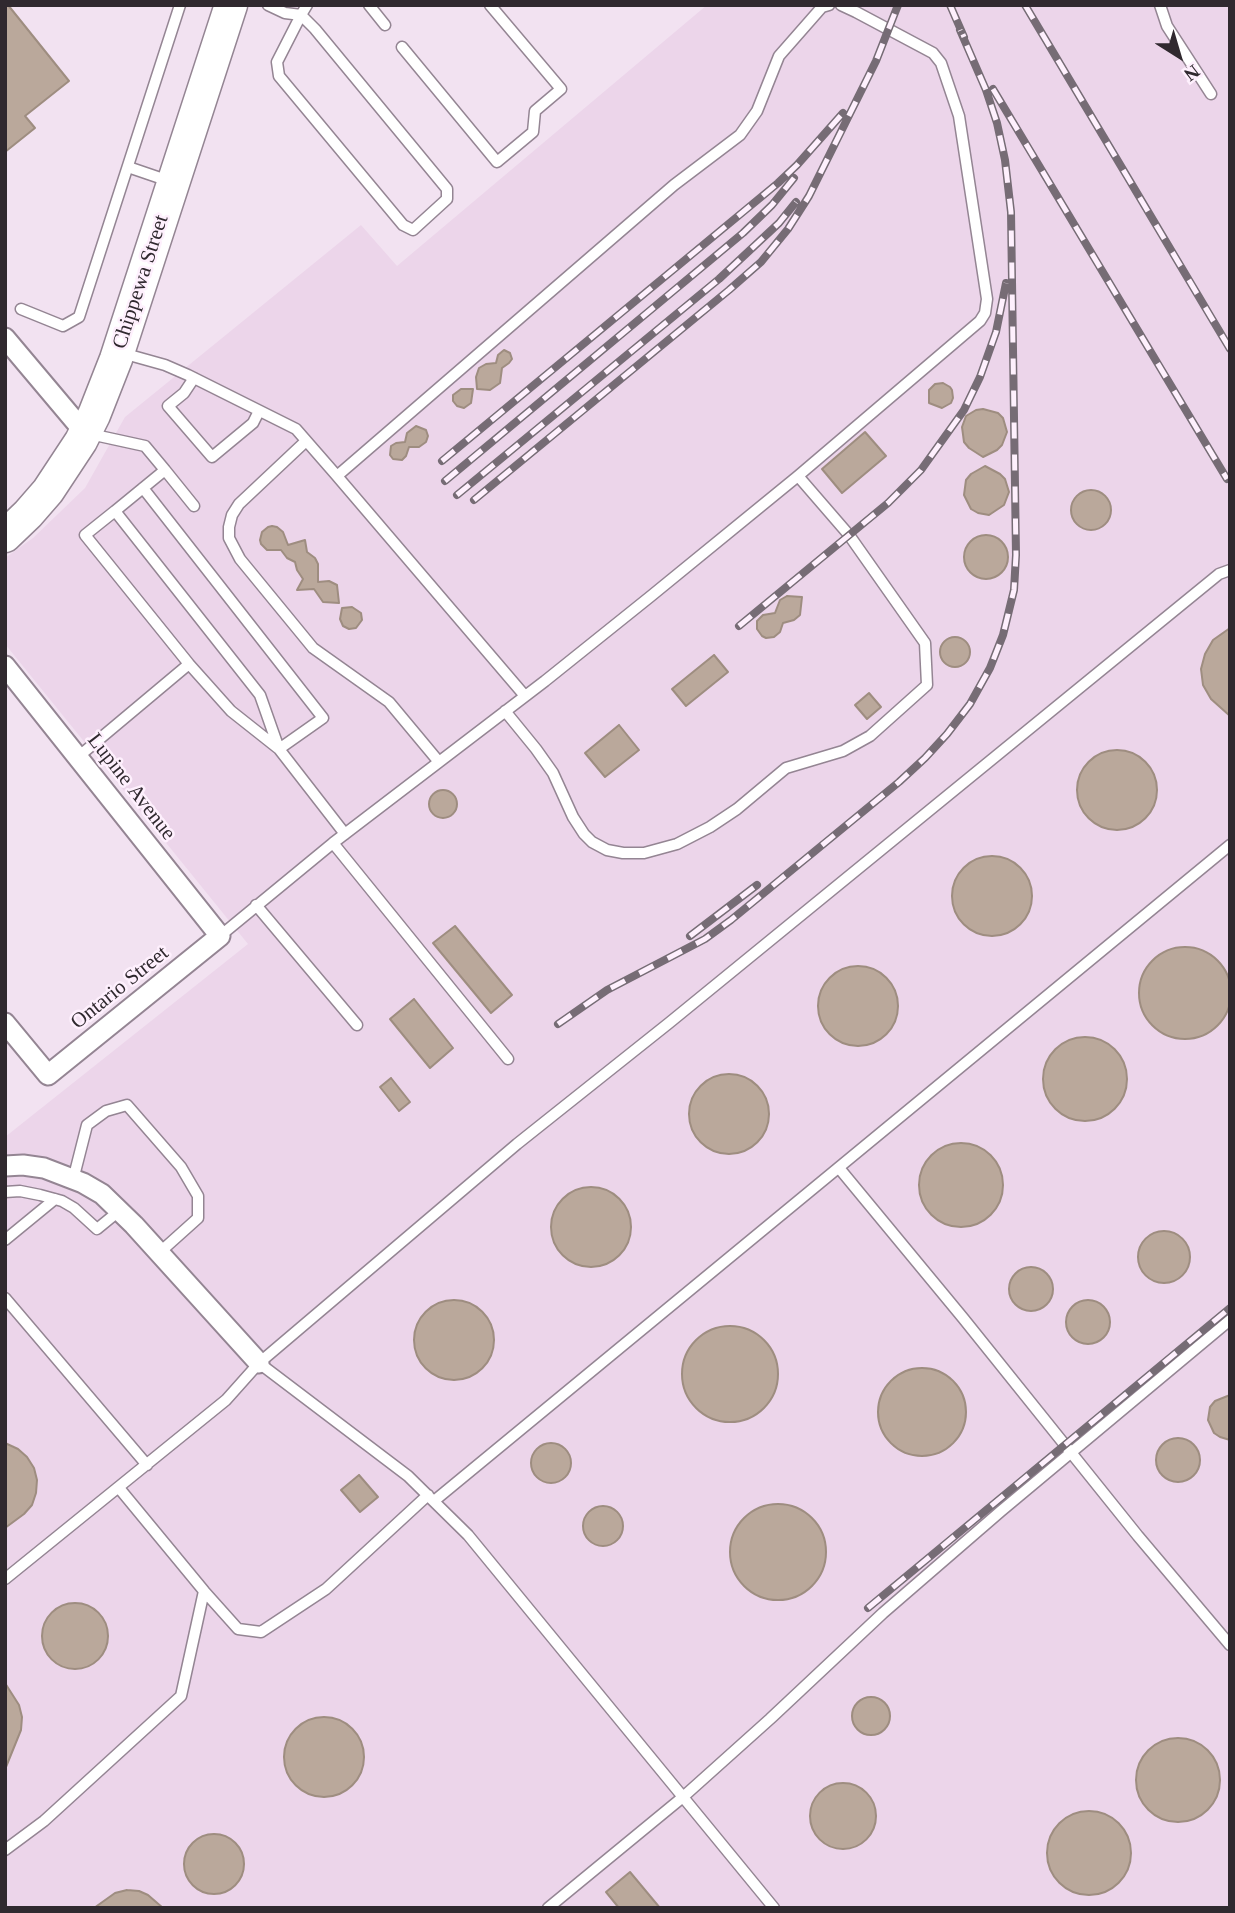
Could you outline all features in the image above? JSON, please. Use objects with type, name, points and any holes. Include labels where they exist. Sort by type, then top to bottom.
[{"type":"main road","name":"Chippewa Street","points":[[5,536],[48,491],[85,433],[98,405],[231,5]]},
{"type":"street","points":[[5,338],[85,433]]},
{"type":"street","name":"Lupine Avenue","points":[[5,666],[220,936]]},
{"type":"street","name":"Ontario Street","points":[[5,1023],[48,1075],[220,936]]},
{"type":"street","points":[[5,1166],[44,1168],[102,1194],[260,1363]]},
{"type":"lane","points":[[21,309],[63,326],[79,317],[180,5]]},
{"type":"lane","points":[[268,5],[285,13],[301,15],[315,29],[447,189],[447,199],[413,230],[403,225],[279,76],[277,62],[301,15],[307,5]]},
{"type":"lane","points":[[369,5],[385,25]]},
{"type":"lane","points":[[402,47],[497,162],[533,132],[535,111],[561,89],[490,5]]},
{"type":"lane","points":[[337,476],[674,185],[740,135],[757,111],[779,56],[822,7],[829,5]]},
{"type":"lane","points":[[220,936],[332,843],[525,696],[798,476],[981,321],[987,299],[960,116],[941,63],[933,53],[841,5]]},
{"type":"lane","points":[[1160,5],[1167,26],[1211,94]]},
{"type":"lane","points":[[128,167],[173,182]]},
{"type":"lane","points":[[118,351],[194,377],[296,429],[525,696]]},
{"type":"lane","points":[[194,377],[184,393],[168,406],[212,457],[253,423],[259,411]]},
{"type":"lane","points":[[85,433],[145,446],[194,506]]},
{"type":"lane","points":[[306,441],[239,504],[232,514],[229,538],[240,559],[313,648],[389,702],[439,762]]},
{"type":"lane","points":[[165,470],[85,535],[189,664],[231,711],[279,749],[345,834]]},
{"type":"lane","points":[[505,711],[537,750],[583,834],[607,850],[623,853],[644,853],[677,845],[737,809],[786,768],[843,751],[870,736],[927,685],[925,643],[849,536],[798,476]]},
{"type":"lane","points":[[143,488],[323,718],[279,749]]},
{"type":"lane","points":[[115,511],[260,695],[279,749]]},
{"type":"lane","points":[[5,1580],[226,1400],[260,1363],[517,1144],[1219,574],[1230,570]]},
{"type":"lane","points":[[78,757],[189,664]]},
{"type":"lane","points":[[332,843],[508,1059]]},
{"type":"lane","points":[[119,1488],[238,1629],[261,1632],[326,1589],[431,1498],[839,1168],[1230,845]]},
{"type":"lane","points":[[256,905],[357,1025]]},
{"type":"lane","points":[[73,1180],[87,1125],[106,1111],[127,1105],[181,1167],[198,1196],[198,1218],[159,1252]]},
{"type":"lane","points":[[839,1168],[1230,1645]]},
{"type":"lane","points":[[5,1192],[20,1191],[55,1199],[74,1208],[97,1229],[119,1211]]},
{"type":"lane","points":[[5,1240],[55,1199]]},
{"type":"lane","points":[[5,1298],[147,1465]]},
{"type":"lane","points":[[548,1908],[683,1797],[883,1612],[1230,1320]]},
{"type":"lane","points":[[260,1363],[408,1476],[468,1535],[774,1908]]},
{"type":"lane","points":[[5,1850],[44,1821],[181,1696],[204,1591]]},
{"type":"shaded area","points":[[707,5],[1230,5],[1230,1908],[5,1908],[5,1137],[248,944],[5,644],[5,558],[33,538],[85,488],[125,417],[361,225],[397,266]]},
{"type":"building","points":[[5,5],[8,5],[69,81],[25,116],[35,128],[5,152]]},
{"type":"building","points":[[504,350],[510,353],[512,359],[502,368],[500,383],[490,390],[477,389],[476,377],[479,368],[496,363],[498,355]]},
{"type":"building","points":[[943,383],[952,390],[953,398],[951,403],[942,408],[929,403],[929,390],[935,384]]},
{"type":"building","points":[[461,389],[473,389],[471,403],[464,408],[453,401],[453,395]]},
{"type":"building","points":[[983,409],[998,413],[1003,418],[1007,432],[1002,445],[983,457],[964,442],[962,427],[966,416]]},
{"type":"building","points":[[416,426],[426,430],[426,442],[419,447],[409,447],[402,460],[393,459],[390,455],[391,446],[405,442],[407,433]]},
{"type":"building","points":[[865,432],[886,456],[842,493],[822,469]]},
{"type":"building","points":[[985,466],[1005,479],[1009,492],[1004,505],[989,515],[971,509],[964,495],[966,480]]},
{"type":"building","points":[[1091,490],[1099,491],[1105,496],[1110,502],[1110,518],[1105,524],[1099,529],[1091,530],[1083,529],[1077,524],[1072,518],[1071,510],[1072,502],[1077,496],[1083,491]]},
{"type":"building","points":[[272,526],[283,532],[288,545],[305,540],[307,552],[318,564],[318,582],[329,581],[337,585],[339,603],[323,602],[314,589],[297,590],[303,579],[295,562],[287,558],[281,550],[267,550],[261,544],[262,532]]},
{"type":"building","points":[[986,535],[995,536],[1002,541],[1007,548],[1007,566],[1002,573],[995,578],[986,579],[977,578],[970,573],[965,566],[964,557],[965,548],[970,541],[977,536]]},
{"type":"building","points":[[787,596],[802,597],[800,615],[783,623],[780,632],[774,637],[762,636],[757,629],[757,621],[763,615],[775,613],[780,600]]},
{"type":"building","points":[[352,607],[361,613],[362,620],[356,628],[349,629],[343,626],[340,619],[342,608]]},
{"type":"building","points":[[1230,628],[1230,716],[1211,699],[1203,685],[1201,669],[1213,640]]},
{"type":"building","points":[[955,637],[966,641],[970,652],[966,663],[955,667],[944,663],[940,652],[944,641]]},
{"type":"building","points":[[714,655],[728,672],[686,706],[672,689]]},
{"type":"building","points":[[869,693],[881,707],[867,719],[855,705]]},
{"type":"building","points":[[619,725],[639,750],[605,777],[585,753]]},
{"type":"building","points":[[1117,750],[1132,753],[1145,762],[1154,775],[1157,790],[1154,805],[1145,818],[1132,827],[1117,830],[1102,827],[1089,818],[1080,805],[1077,790],[1080,775],[1089,762],[1102,753]]},
{"type":"building","points":[[443,790],[453,794],[457,804],[453,814],[443,818],[433,814],[429,804],[433,794]]},
{"type":"building","points":[[992,856],[1007,859],[1020,868],[1029,881],[1032,896],[1029,911],[1020,924],[1007,933],[992,936],[977,933],[964,924],[955,911],[952,896],[955,881],[964,868],[977,859]]},
{"type":"building","points":[[455,926],[512,995],[491,1013],[433,943]]},
{"type":"building","points":[[1185,947],[1203,950],[1218,960],[1228,975],[1231,993],[1228,1011],[1218,1026],[1203,1036],[1185,1039],[1167,1036],[1152,1026],[1142,1011],[1139,993],[1142,975],[1152,960],[1167,950]]},
{"type":"building","points":[[858,966],[873,969],[886,978],[895,991],[898,1006],[895,1021],[886,1034],[873,1043],[858,1046],[843,1043],[830,1034],[821,1021],[818,1006],[821,991],[830,978],[843,969]]},
{"type":"building","points":[[414,999],[453,1048],[430,1068],[390,1019]]},
{"type":"building","points":[[1085,1037],[1101,1040],[1115,1049],[1124,1063],[1127,1079],[1124,1095],[1115,1109],[1101,1118],[1085,1121],[1069,1118],[1055,1109],[1046,1095],[1043,1079],[1046,1063],[1055,1049],[1069,1040]]},
{"type":"building","points":[[729,1074],[744,1077],[757,1086],[766,1099],[769,1114],[766,1129],[757,1142],[744,1151],[729,1154],[714,1151],[701,1142],[692,1129],[689,1114],[692,1099],[701,1086],[714,1077]]},
{"type":"building","points":[[391,1078],[410,1102],[399,1111],[380,1087]]},
{"type":"building","points":[[961,1143],[977,1146],[991,1155],[1000,1169],[1003,1185],[1000,1201],[991,1215],[977,1224],[961,1227],[945,1224],[931,1215],[922,1201],[919,1185],[922,1169],[931,1155],[945,1146]]},
{"type":"building","points":[[591,1187],[606,1190],[619,1199],[628,1212],[631,1227],[628,1242],[619,1255],[606,1264],[591,1267],[576,1264],[563,1255],[554,1242],[551,1227],[554,1212],[563,1199],[576,1190]]},
{"type":"building","points":[[1164,1231],[1174,1233],[1182,1239],[1188,1247],[1188,1267],[1182,1275],[1174,1281],[1164,1283],[1154,1281],[1146,1275],[1140,1267],[1138,1257],[1140,1247],[1146,1239],[1154,1233]]},
{"type":"building","points":[[1031,1267],[1047,1273],[1053,1289],[1047,1305],[1031,1311],[1015,1305],[1009,1289],[1015,1273]]},
{"type":"building","points":[[454,1300],[469,1303],[482,1312],[491,1325],[494,1340],[491,1355],[482,1368],[469,1377],[454,1380],[439,1377],[426,1368],[417,1355],[414,1340],[417,1325],[426,1312],[439,1303]]},
{"type":"building","points":[[1088,1300],[1104,1306],[1110,1322],[1104,1338],[1088,1344],[1072,1338],[1066,1322],[1072,1306]]},
{"type":"building","points":[[730,1326],[748,1330],[764,1340],[774,1356],[778,1374],[774,1392],[764,1408],[748,1418],[730,1422],[712,1418],[696,1408],[686,1392],[682,1374],[686,1356],[696,1340],[712,1330]]},
{"type":"building","points":[[922,1368],[939,1372],[953,1381],[962,1395],[966,1412],[962,1429],[953,1443],[939,1452],[922,1456],[905,1452],[891,1443],[882,1429],[878,1412],[882,1395],[891,1381],[905,1372]]},
{"type":"building","points":[[1230,1395],[1230,1440],[1214,1433],[1208,1420],[1210,1407],[1215,1401]]},
{"type":"building","points":[[1178,1438],[1194,1444],[1200,1460],[1194,1476],[1178,1482],[1162,1476],[1156,1460],[1162,1444]]},
{"type":"building","points":[[5,1443],[27,1457],[37,1480],[32,1505],[5,1528]]},
{"type":"building","points":[[551,1443],[559,1444],[565,1449],[570,1455],[570,1471],[565,1477],[559,1482],[551,1483],[543,1482],[537,1477],[532,1471],[531,1463],[532,1455],[537,1449],[543,1444]]},
{"type":"building","points":[[359,1475],[378,1497],[360,1512],[341,1490]]},
{"type":"building","points":[[778,1504],[796,1508],[812,1518],[822,1534],[826,1552],[822,1570],[812,1586],[796,1596],[778,1600],[760,1596],[744,1586],[734,1570],[730,1552],[734,1534],[744,1518],[760,1508]]},
{"type":"building","points":[[603,1506],[611,1507],[617,1512],[622,1518],[622,1534],[617,1540],[611,1545],[603,1546],[595,1545],[589,1540],[584,1534],[583,1526],[584,1518],[589,1512],[595,1507]]},
{"type":"building","points":[[81,1603],[99,1612],[106,1623],[106,1649],[99,1660],[88,1667],[69,1669],[51,1660],[44,1649],[42,1630],[51,1612],[62,1605]]},
{"type":"building","points":[[5,1683],[19,1705],[22,1717],[21,1730],[6,1767]]},
{"type":"building","points":[[871,1697],[884,1703],[890,1716],[884,1729],[871,1735],[858,1729],[852,1716],[858,1703]]},
{"type":"building","points":[[324,1717],[339,1720],[352,1729],[361,1742],[364,1757],[361,1772],[352,1785],[339,1794],[324,1797],[309,1794],[296,1785],[287,1772],[284,1757],[287,1742],[296,1729],[309,1720]]},
{"type":"building","points":[[1178,1738],[1201,1745],[1213,1757],[1220,1780],[1213,1803],[1201,1815],[1178,1822],[1155,1815],[1143,1803],[1136,1780],[1143,1757],[1155,1745]]},
{"type":"building","points":[[849,1783],[867,1792],[874,1803],[874,1829],[867,1840],[856,1847],[837,1849],[819,1840],[812,1829],[810,1810],[819,1792],[830,1785]]},
{"type":"building","points":[[1089,1811],[1112,1818],[1124,1830],[1131,1853],[1124,1876],[1112,1888],[1089,1895],[1066,1888],[1054,1876],[1047,1853],[1054,1830],[1066,1818]]},
{"type":"building","points":[[214,1834],[235,1843],[244,1864],[235,1885],[214,1894],[193,1885],[184,1864],[193,1843]]},
{"type":"building","points":[[630,1872],[660,1908],[619,1908],[606,1892]]},
{"type":"building","points":[[127,1890],[148,1895],[163,1908],[94,1908],[115,1893]]},
{"type":"railway","points":[[474,500],[761,262],[788,229],[809,196],[876,61],[898,5]]},
{"type":"railway","points":[[950,5],[964,37]]},
{"type":"railway","points":[[1025,5],[1230,349]]},
{"type":"railway","points":[[558,1024],[607,990],[705,939],[899,782],[947,734],[970,704],[990,668],[1003,635],[1014,590],[1016,555],[1011,212],[1005,160],[997,123],[960,30]]},
{"type":"railway","points":[[993,89],[1227,479]]},
{"type":"railway","points":[[442,461],[778,183],[843,113]]},
{"type":"railway","points":[[445,481],[743,233],[772,205],[794,178]]},
{"type":"railway","points":[[457,495],[719,279],[779,223],[796,202]]},
{"type":"railway","points":[[739,626],[888,503],[921,470],[964,410],[980,377],[996,332],[1006,283]]},
{"type":"railway","points":[[690,936],[757,885]]},
{"type":"railway","points":[[868,1608],[1230,1308]]}]
